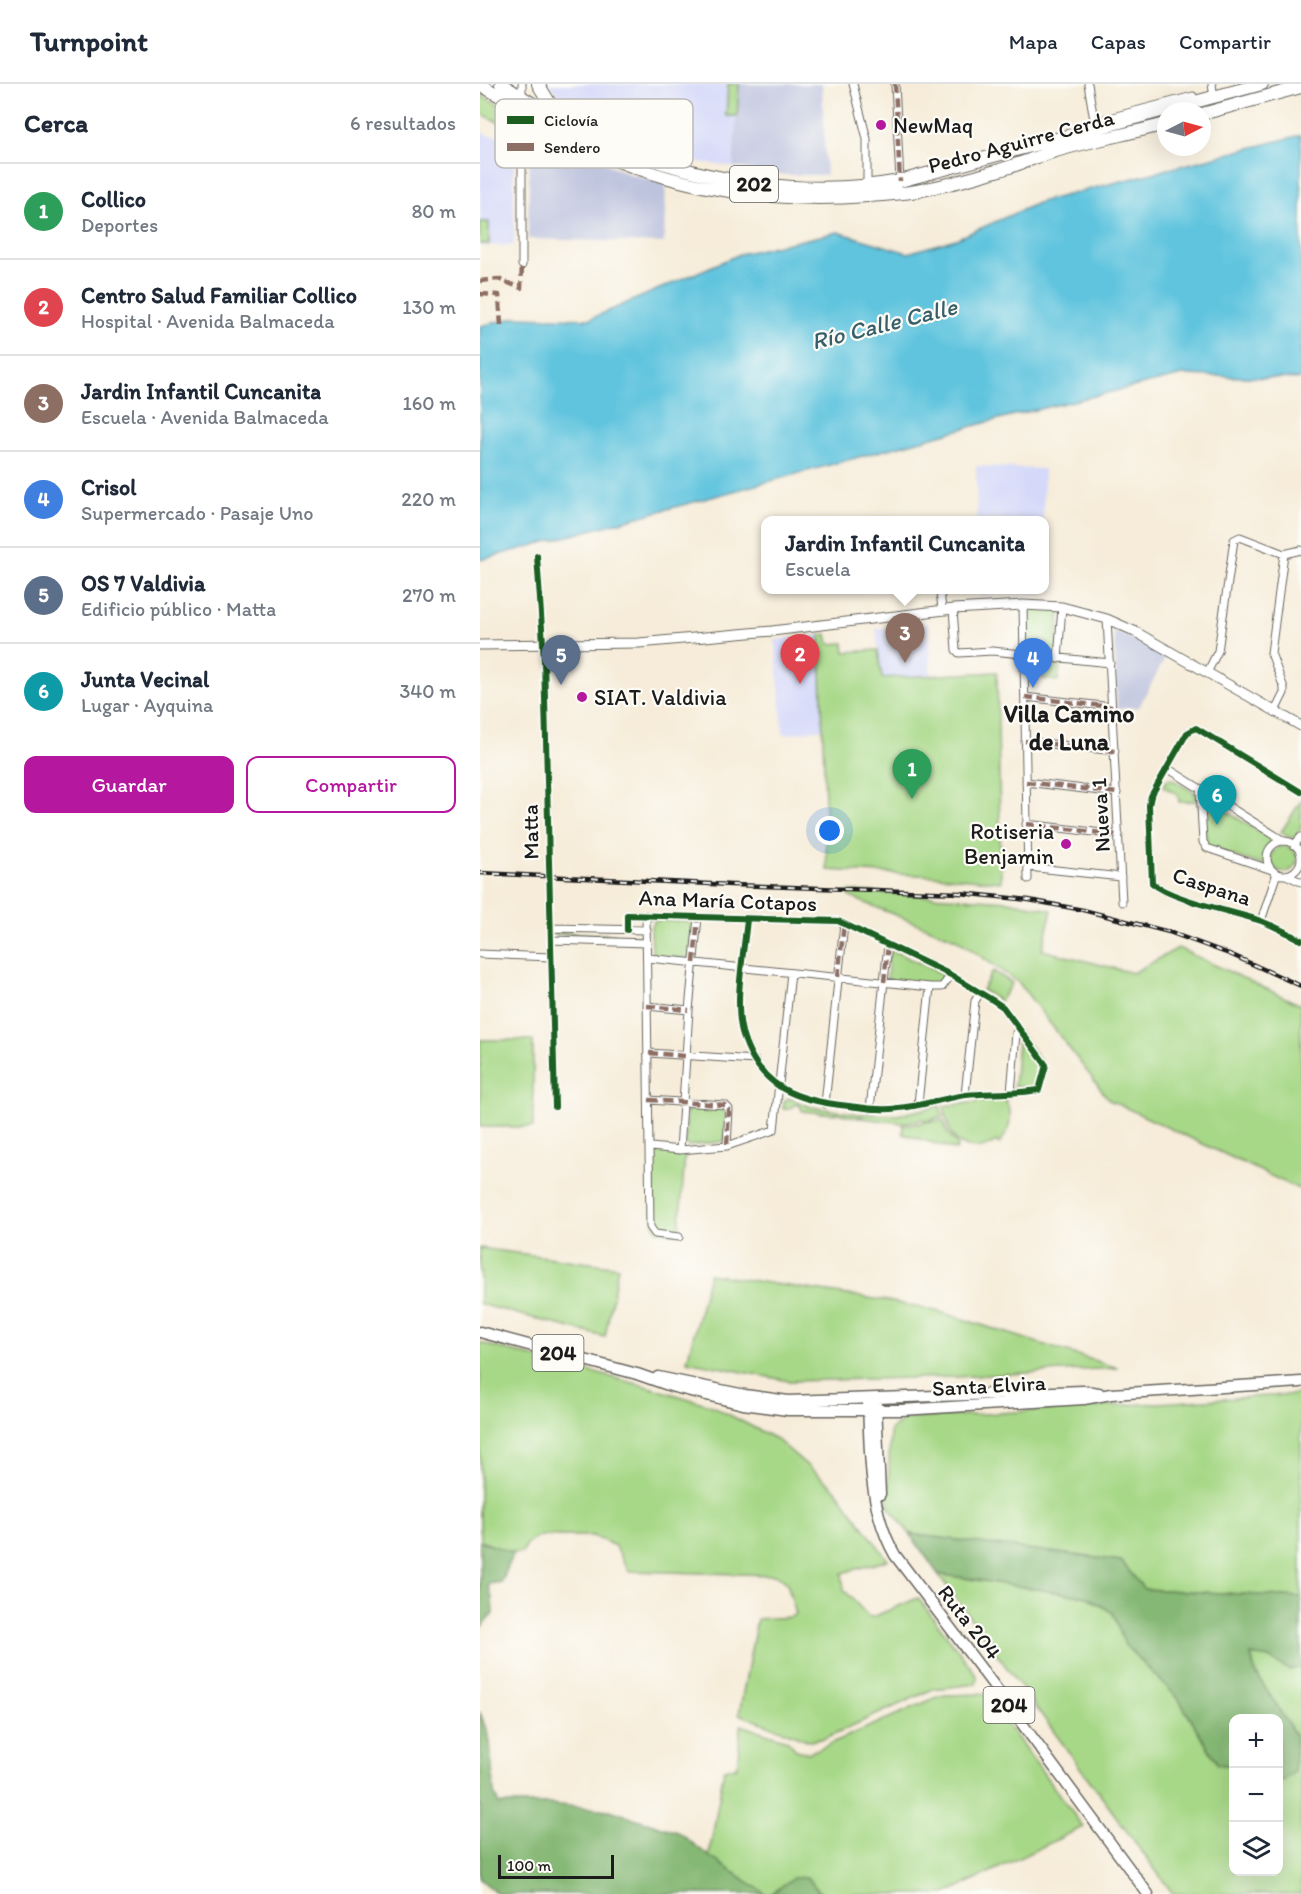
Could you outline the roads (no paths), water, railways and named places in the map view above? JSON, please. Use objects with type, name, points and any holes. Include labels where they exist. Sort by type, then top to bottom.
[{"type":"highway","name":"Pedro Aguirre Cerda","points":[[501,84],[518,99]]},
{"type":"highway","points":[[538,84],[546,99]]},
{"type":"highway","name":"Pedro Aguirre Cerda","points":[[683,168],[756,184],[800,188],[867,186],[900,181],[1098,132],[1262,84]]},
{"type":"highway","name":"Pedro Aguirre Cerda","points":[[480,85],[513,99]]},
{"type":"highway","points":[[1211,112],[1301,87]]},
{"type":"highway","name":"Pedro Aguirre Cerda","points":[[636,168],[730,192],[776,197],[822,199],[891,195],[918,191],[996,171],[1052,152],[1098,132],[1157,124]]},
{"type":"highway","points":[[857,197],[867,186]]},
{"type":"main road","points":[[480,645],[639,643],[772,631],[952,609],[1023,605],[1062,607],[1107,619],[1134,631],[1301,726]]},
{"type":"main road","name":"204","points":[[480,1332],[637,1374],[674,1388],[743,1404],[788,1410],[873,1411]]},
{"type":"main road","name":"204","points":[[637,1374],[788,1401],[872,1399]]},
{"type":"main road","name":"Santa Elvira","points":[[873,1411],[1084,1399],[1111,1394],[1301,1382]]},
{"type":"main road","name":"Santa Elvira","points":[[872,1399],[1084,1391],[1111,1394]]},
{"type":"main road","name":"Ruta 204","points":[[872,1399],[879,1440],[879,1512]]},
{"type":"main road","points":[[879,1440],[880,1430],[885,1421],[892,1414],[902,1410]]},
{"type":"main road","points":[[843,1411],[862,1420],[870,1427]]},
{"type":"main road","name":"Ruta 204","points":[[873,1411],[870,1427],[873,1496],[886,1539],[900,1563],[1149,1894]]},
{"type":"street","points":[[522,84],[523,99]]},
{"type":"street","points":[[524,99],[529,84]]},
{"type":"street","points":[[853,84],[867,140],[867,186]]},
{"type":"street","points":[[895,84],[900,181]]},
{"type":"street","points":[[1088,84],[1098,132],[1212,88],[1232,86],[1234,92]]},
{"type":"street","points":[[522,265],[523,168]]},
{"type":"street","points":[[1207,673],[1218,651],[1234,540],[1240,537],[1284,554],[1301,550]]},
{"type":"street","points":[[1275,711],[1284,693],[1271,653],[1284,554]]},
{"type":"street","name":"Matta","points":[[537,556],[543,644],[555,1107]]},
{"type":"street","points":[[940,594],[942,610]]},
{"type":"street","points":[[1023,605],[1028,879]]},
{"type":"street","points":[[1058,659],[1062,607]]},
{"type":"street","points":[[952,609],[956,650],[959,653],[992,651],[1110,663]]},
{"type":"street","name":"Nueva 1","points":[[1107,619],[1122,902]]},
{"type":"street","points":[[1025,697],[1112,707]]},
{"type":"street","name":"Caspana","points":[[1301,792],[1196,728],[1186,733],[1151,796],[1149,805],[1152,883],[1158,888],[1197,902],[1261,921],[1301,940]]},
{"type":"street","points":[[1025,741],[1114,751]]},
{"type":"street","points":[[1167,768],[1284,841],[1294,844],[1300,853],[1300,863],[1297,868],[1286,874]]},
{"type":"street","points":[[1026,782],[1117,793]]},
{"type":"street","points":[[1200,789],[1203,842],[1207,848],[1274,872],[1286,874],[1301,882]]},
{"type":"street","points":[[1026,824],[1119,835]]},
{"type":"street","points":[[1294,844],[1301,837]]},
{"type":"street","points":[[1261,921],[1274,872],[1267,860],[1269,849],[1278,842],[1284,841]]},
{"type":"street","points":[[1028,867],[1121,877]]},
{"type":"street","name":"Ana María Cotapos","points":[[627,930],[627,915],[838,921],[951,975],[1003,1008],[1046,1065],[1038,1090],[1011,1093]]},
{"type":"street","points":[[646,915],[651,1147],[650,1227],[655,1234],[678,1237]]},
{"type":"street","points":[[680,1150],[689,1010],[698,917]]},
{"type":"street","points":[[747,919],[739,1002],[742,1032],[762,1071],[780,1088],[814,1102],[870,1109],[900,1108],[965,1095],[1011,1093],[1016,1033],[1019,1028]]},
{"type":"street","points":[[825,1104],[844,924]]},
{"type":"street","points":[[551,928],[647,930]]},
{"type":"street","points":[[551,940],[647,943]]},
{"type":"street","points":[[870,1109],[888,945]]},
{"type":"street","points":[[480,954],[551,957]]},
{"type":"street","points":[[648,958],[930,987],[942,987],[951,975]]},
{"type":"street","points":[[651,1147],[680,1150],[727,1146],[774,1130],[791,973]]},
{"type":"street","points":[[918,1104],[930,987]]},
{"type":"street","points":[[965,1095],[975,1001],[980,993]]},
{"type":"street","points":[[647,1006],[689,1010]]},
{"type":"street","points":[[649,1053],[755,1060]]},
{"type":"street","points":[[649,1100],[725,1105],[729,1109],[727,1146]]},
{"type":"water","name":"Río Calle Calle","points":[[1301,135],[1301,379],[1183,375],[1010,416],[480,560],[480,326],[517,317],[590,319],[740,254],[838,232],[908,253],[956,239],[1040,202]]},
{"type":"railway","points":[[480,873],[960,893],[1029,900],[1083,910],[1169,932],[1232,955],[1301,986]]},
{"type":"place","name":"NewMaq","points":[[881,125]]},
{"type":"place","name":"Jardin Infantil Cuncanita","points":[[905,663]]},
{"type":"place","name":"Centro Salud Familiar Collico","points":[[800,684]]},
{"type":"place","name":"OS 7 Valdivia","points":[[561,685]]},
{"type":"place","name":"Crisol","points":[[1033,688]]},
{"type":"place","name":"SIAT. Valdivia","points":[[582,697]]},
{"type":"place","name":"Collico","points":[[912,799]]},
{"type":"place","name":"Junta Vecinal","points":[[1217,825]]},
{"type":"place","name":"Rotiseria Benjamin","points":[[1066,844]]},
{"type":"district","name":"Villa Camino de Luna","points":[[1069,728]]}]
